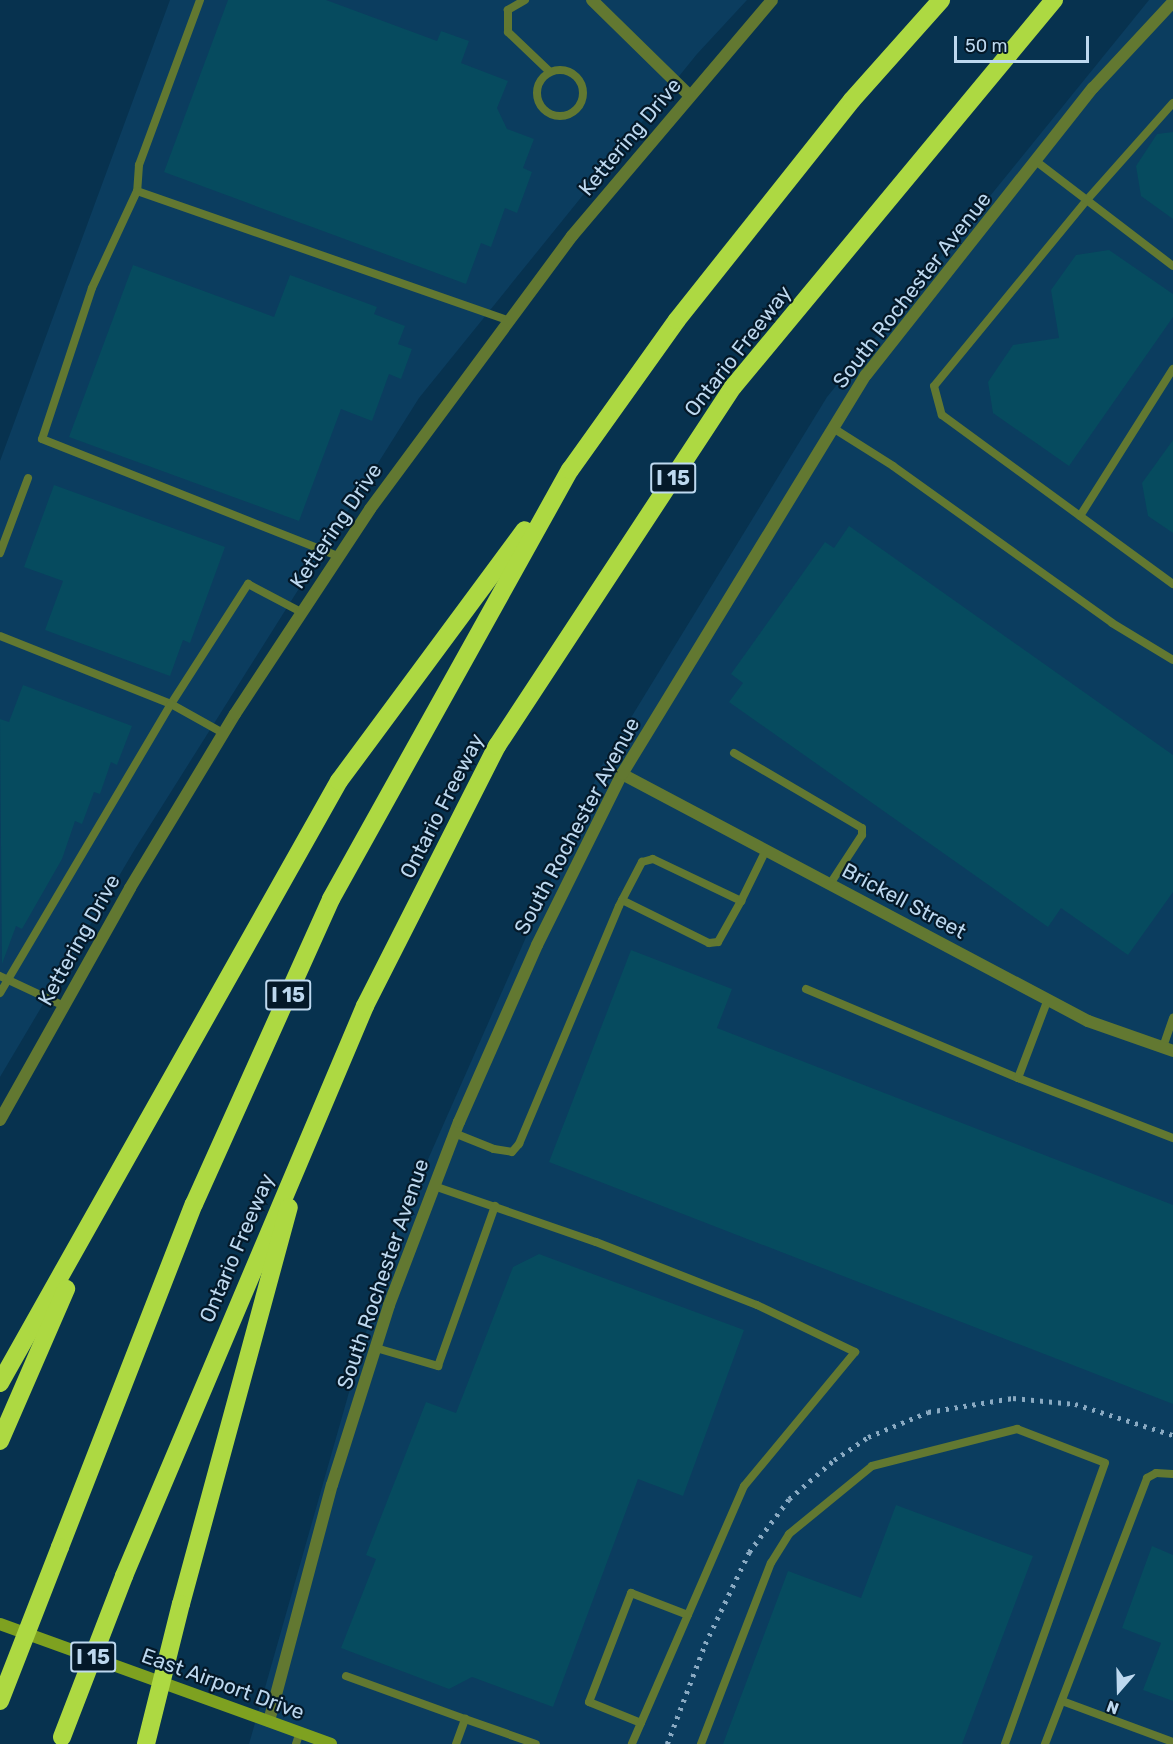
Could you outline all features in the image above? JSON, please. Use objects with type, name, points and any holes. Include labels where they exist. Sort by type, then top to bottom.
[{"type":"highway","name":"I 15","points":[[0,1701],[194,1204],[331,899],[570,470],[677,320],[852,100],[941,0]]},
{"type":"highway","name":"Ontario Freeway","points":[[61,1741],[124,1576],[365,1006],[497,746],[733,387],[1054,0]]},
{"type":"highway","points":[[0,1383],[100,1210],[339,781],[570,470]]},
{"type":"highway","points":[[146,1744],[181,1604],[309,1136]]},
{"type":"highway","points":[[0,1441],[100,1210]]},
{"type":"main road","name":"East Airport Drive","points":[[0,1624],[269,1721],[298,1738],[331,1744]]},
{"type":"street","points":[[592,0],[690,96]]},
{"type":"street","name":"Kettering Drive","points":[[0,1120],[223,733],[338,556],[507,320],[690,96],[772,0]]},
{"type":"street","name":"South Rochester Avenue","points":[[269,1721],[332,1485],[376,1348],[434,1186],[454,1133],[537,945],[622,774],[866,375],[1094,88],[1173,2]]},
{"type":"street","name":"Brickell Street","points":[[622,774],[1088,1021],[1168,1049]]},
{"type":"lane","points":[[200,0],[139,165],[137,191],[92,288],[42,439],[338,556]]},
{"type":"lane","points":[[525,0],[508,10],[508,32],[550,72]]},
{"type":"lane","points":[[566,70],[578,79],[583,93],[572,112],[550,114],[539,104],[537,88],[550,72],[566,70]]},
{"type":"lane","points":[[1173,103],[1086,201],[934,386],[942,415],[1173,584]]},
{"type":"lane","points":[[1037,162],[1173,266]]},
{"type":"lane","points":[[137,191],[507,320]]},
{"type":"lane","points":[[1080,516],[1173,369]]},
{"type":"lane","points":[[833,428],[893,466],[1112,623],[1173,660]]},
{"type":"lane","points":[[0,553],[28,478]]},
{"type":"lane","points":[[0,993],[4,977],[171,704],[248,584],[301,612]]},
{"type":"lane","points":[[0,636],[171,704],[223,733]]},
{"type":"lane","points":[[734,753],[862,828],[862,835],[830,884]]},
{"type":"lane","points":[[622,900],[709,943],[718,942],[766,850]]},
{"type":"lane","points":[[454,1133],[494,1149],[512,1152],[519,1144],[622,900],[642,862],[653,859],[741,901]]},
{"type":"lane","points":[[4,977],[64,1006]]},
{"type":"lane","points":[[806,989],[1018,1078],[1173,1138]]},
{"type":"lane","points":[[1018,1078],[1047,999]]},
{"type":"lane","points":[[1168,1049],[1173,1018]]},
{"type":"lane","points":[[434,1186],[495,1206],[757,1305],[855,1352],[744,1486],[632,1744]]},
{"type":"lane","points":[[376,1348],[438,1366],[495,1206]]},
{"type":"lane","points":[[701,1744],[771,1563],[789,1534],[872,1466],[1017,1429],[1105,1463],[1005,1744]]},
{"type":"lane","points":[[1045,1744],[1147,1478],[1156,1473],[1173,1474]]},
{"type":"lane","points":[[641,1723],[590,1702],[631,1593],[688,1615]]},
{"type":"lane","points":[[346,1676],[536,1744]]},
{"type":"lane","points":[[1062,1701],[1173,1742]]},
{"type":"lane","points":[[456,1744],[465,1719]]},
{"type":"shaded area","points":[[170,0],[747,0],[697,54],[419,398],[135,849],[0,1077],[0,461]]},
{"type":"shaded area","points":[[1149,0],[1173,0],[1173,1744],[249,1744],[392,1241],[602,765],[827,397]]},
{"type":"building","points":[[228,0],[326,0],[437,41],[441,31],[469,41],[461,63],[508,81],[497,108],[507,129],[534,139],[523,168],[532,172],[517,213],[505,208],[491,247],[481,243],[466,284],[164,172]]},
{"type":"building","points":[[1173,132],[1173,219],[1141,196],[1136,166],[1157,134]]},
{"type":"building","points":[[1109,250],[1173,294],[1173,317],[1069,466],[993,413],[988,382],[1013,345],[1059,338],[1051,290],[1076,255]]},
{"type":"building","points":[[133,265],[274,317],[290,275],[377,307],[374,314],[405,326],[398,344],[412,349],[401,379],[389,374],[372,421],[341,409],[299,521],[69,437]]},
{"type":"building","points":[[1173,440],[1173,533],[1148,516],[1142,483]]},
{"type":"building","points":[[54,485],[225,547],[190,643],[183,640],[170,676],[45,630],[63,581],[24,567]]},
{"type":"building","points":[[849,526],[1173,755],[1173,892],[1128,955],[1061,908],[1048,927],[729,702],[743,683],[731,674],[825,542],[834,548]]},
{"type":"building","points":[[23,685],[132,726],[117,765],[111,762],[100,794],[94,792],[82,824],[75,821],[62,859],[22,929],[16,926],[2,964],[0,719],[9,722]]},
{"type":"building","points":[[631,950],[732,989],[717,1028],[1173,1205],[1173,1404],[549,1162]]},
{"type":"building","points":[[539,1254],[744,1330],[683,1496],[638,1479],[553,1707],[472,1677],[449,1689],[341,1648],[376,1559],[366,1555],[426,1402],[456,1413],[513,1267]]},
{"type":"building","points":[[896,1505],[1033,1556],[962,1744],[723,1744],[788,1571],[861,1598]]},
{"type":"building","points":[[1152,1546],[1173,1555],[1173,1701],[1143,1690],[1161,1643],[1122,1628]]},
{"type":"railway","points":[[667,1744],[705,1644],[749,1552],[789,1499],[834,1460],[868,1437],[928,1412],[1013,1398],[1075,1404],[1173,1435]]}]
